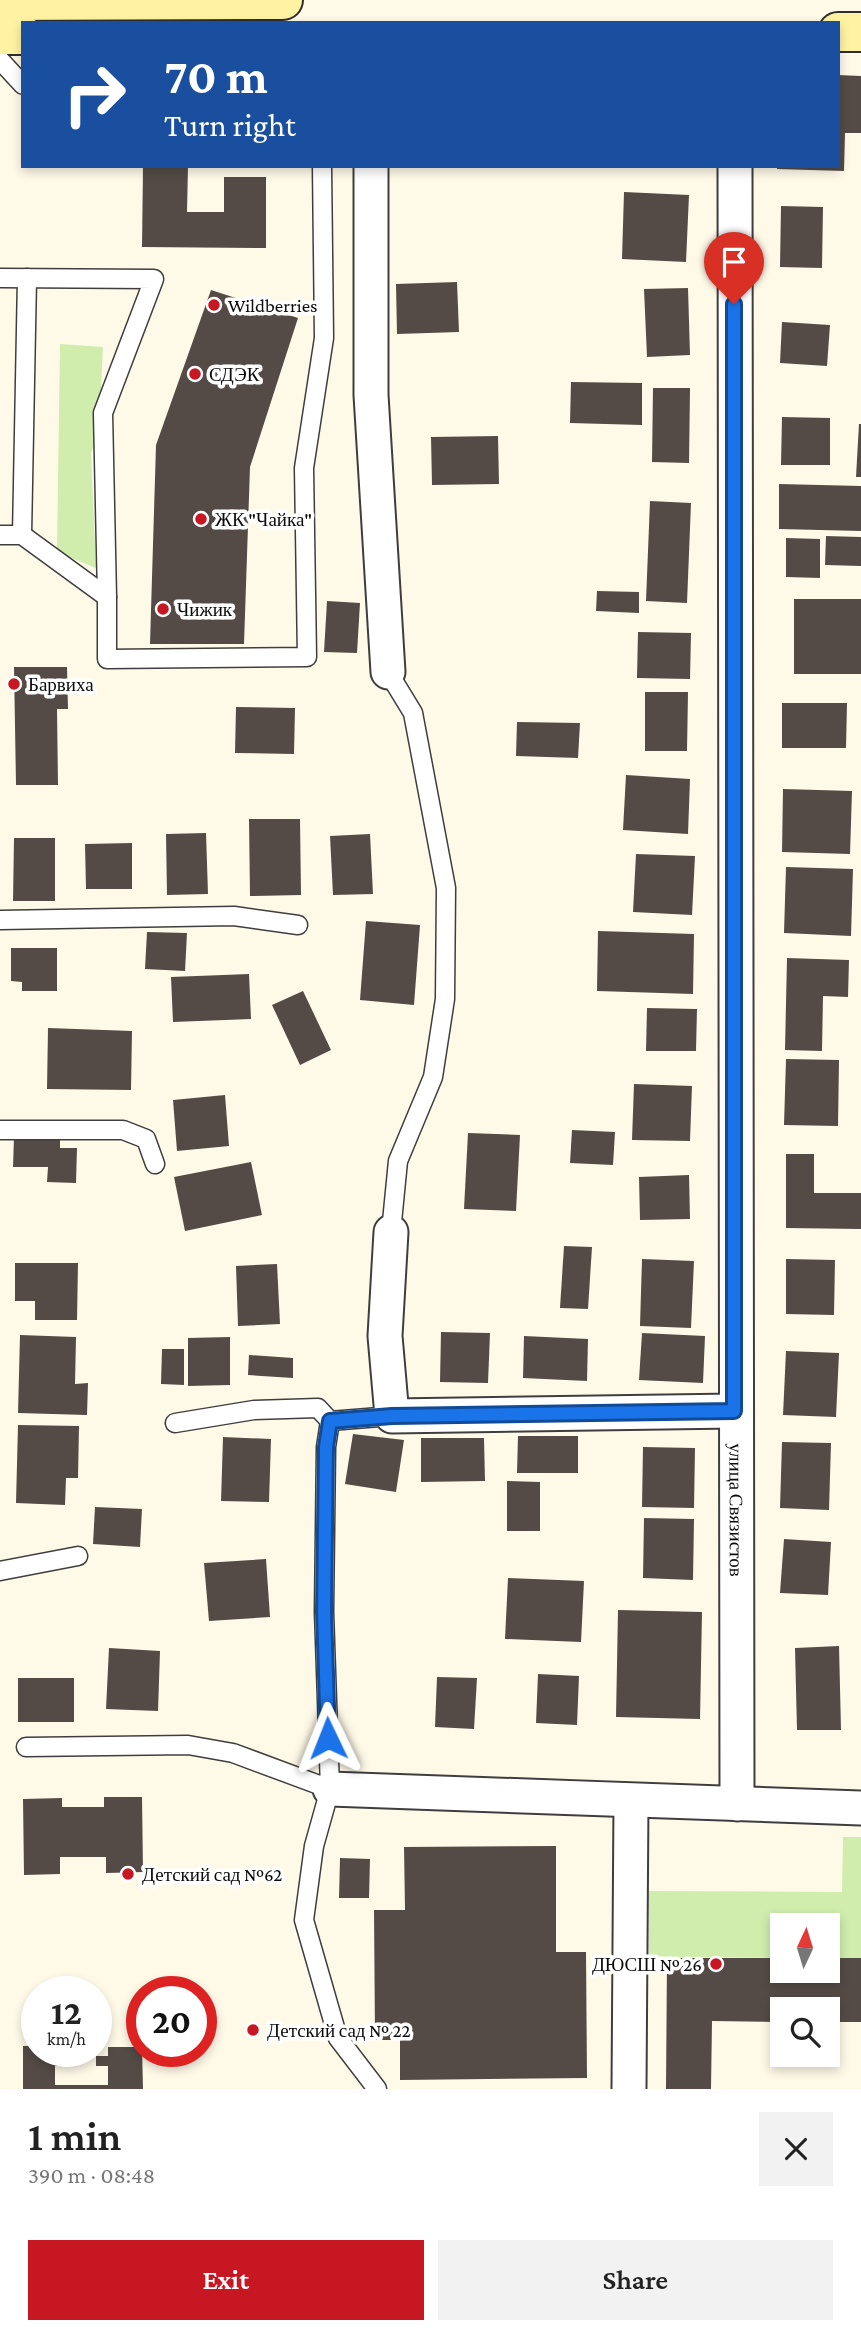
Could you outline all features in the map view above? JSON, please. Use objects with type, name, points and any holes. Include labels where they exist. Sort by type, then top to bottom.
[{"type":"main road","points":[[0,1],[283,0]]},
{"type":"main road","points":[[840,32],[861,32]]},
{"type":"main road","points":[[0,35],[21,34]]},
{"type":"street","points":[[371,168],[370,395],[388,672]]},
{"type":"street","name":"улица Связистов","points":[[734,168],[734,1411],[737,1804]]},
{"type":"street","points":[[390,1232],[385,1336],[392,1416],[734,1411]]},
{"type":"street","points":[[330,1789],[861,1808]]},
{"type":"street","points":[[629,2089],[631,1801]]},
{"type":"lane","points":[[0,60],[21,83]]},
{"type":"lane","points":[[0,278],[154,279],[103,413],[107,659],[307,657],[304,468],[324,338],[322,168]]},
{"type":"lane","points":[[22,535],[27,278]]},
{"type":"lane","points":[[0,535],[22,535],[107,597]]},
{"type":"lane","points":[[388,672],[413,713],[446,887],[445,999],[433,1077],[398,1161],[390,1232]]},
{"type":"lane","points":[[0,920],[234,916],[298,925]]},
{"type":"lane","points":[[0,1130],[123,1130],[146,1139],[155,1164]]},
{"type":"lane","points":[[175,1423],[254,1410],[318,1408],[330,1421]]},
{"type":"lane","points":[[330,1421],[392,1416]]},
{"type":"lane","points":[[330,1421],[326,1447],[324,1612],[330,1789],[314,1846],[304,1920],[338,2038],[377,2089]]},
{"type":"lane","points":[[0,1570],[78,1556]]},
{"type":"lane","points":[[26,1747],[188,1745],[233,1753],[330,1789]]},
{"type":"green space","points":[[60,344],[103,347],[99,432],[91,453],[96,568],[57,552]]},
{"type":"green space","points":[[843,1837],[861,1837],[861,1958],[840,1958],[840,1913],[770,1913],[770,1958],[649,1957],[649,1891],[842,1892]]},
{"type":"building","points":[[840,75],[861,76],[861,133],[845,133],[844,171],[777,169],[840,168]]},
{"type":"building","points":[[143,168],[188,168],[187,212],[224,212],[224,177],[266,177],[266,248],[142,247]]},
{"type":"building","points":[[624,192],[689,195],[686,262],[622,259]]},
{"type":"building","points":[[781,206],[823,207],[822,268],[780,267]]},
{"type":"building","points":[[457,282],[459,332],[397,334],[396,284]]},
{"type":"building","points":[[688,288],[690,355],[647,357],[644,289]]},
{"type":"building","name":"ЖК \"Чайка\"","points":[[211,290],[298,318],[250,467],[244,644],[150,644],[156,445]]},
{"type":"building","points":[[782,322],[830,325],[827,366],[780,363]]},
{"type":"building","points":[[571,382],[642,383],[642,425],[570,423]]},
{"type":"building","points":[[653,388],[690,388],[689,463],[652,462]]},
{"type":"building","points":[[782,417],[830,418],[830,465],[781,465]]},
{"type":"building","points":[[859,424],[861,477],[856,477]]},
{"type":"building","points":[[498,436],[499,484],[432,485],[431,437]]},
{"type":"building","points":[[779,484],[861,486],[861,531],[779,529]]},
{"type":"building","points":[[650,501],[691,503],[687,603],[646,601]]},
{"type":"building","points":[[826,536],[861,537],[861,566],[825,565]]},
{"type":"building","points":[[786,538],[820,539],[820,578],[786,577]]},
{"type":"building","points":[[597,591],[639,592],[639,613],[596,611]]},
{"type":"building","points":[[794,599],[861,599],[861,674],[794,674]]},
{"type":"building","points":[[327,601],[360,603],[357,653],[324,652]]},
{"type":"building","points":[[638,632],[691,633],[690,679],[637,678]]},
{"type":"building","points":[[14,667],[67,667],[68,709],[57,709],[58,785],[16,785]]},
{"type":"building","points":[[645,692],[688,692],[687,751],[645,751]]},
{"type":"building","points":[[782,703],[847,703],[846,748],[782,748]]},
{"type":"building","points":[[236,707],[295,708],[294,754],[235,753]]},
{"type":"building","points":[[517,722],[580,723],[578,758],[516,756]]},
{"type":"building","points":[[626,775],[690,779],[688,834],[623,830]]},
{"type":"building","points":[[783,789],[852,791],[850,854],[782,852]]},
{"type":"building","points":[[249,819],[300,819],[301,895],[250,896]]},
{"type":"building","points":[[206,833],[208,894],[167,895],[166,834]]},
{"type":"building","points":[[370,834],[373,894],[333,895],[330,836]]},
{"type":"building","points":[[14,838],[55,838],[55,901],[13,901]]},
{"type":"building","points":[[132,843],[132,889],[86,889],[85,844]]},
{"type":"building","points":[[636,854],[695,856],[692,915],[633,912]]},
{"type":"building","points":[[786,867],[853,869],[851,936],[784,933]]},
{"type":"building","points":[[366,921],[420,925],[414,1005],[360,1000]]},
{"type":"building","points":[[598,931],[694,934],[693,994],[597,991]]},
{"type":"building","points":[[147,932],[187,933],[185,971],[145,969]]},
{"type":"building","points":[[11,948],[57,948],[57,991],[22,991],[22,982],[11,981]]},
{"type":"building","points":[[787,958],[849,960],[848,997],[823,996],[822,1051],[785,1050]]},
{"type":"building","points":[[249,974],[251,1019],[173,1022],[171,977]]},
{"type":"building","points":[[303,991],[331,1050],[300,1065],[272,1005]]},
{"type":"building","points":[[647,1008],[697,1009],[696,1051],[646,1051]]},
{"type":"building","points":[[48,1028],[132,1031],[131,1090],[47,1089]]},
{"type":"building","points":[[786,1059],[839,1060],[838,1126],[784,1125]]},
{"type":"building","points":[[634,1084],[692,1086],[690,1141],[632,1140]]},
{"type":"building","points":[[225,1095],[229,1146],[177,1151],[173,1100]]},
{"type":"building","points":[[572,1130],[615,1132],[613,1165],[570,1163]]},
{"type":"building","points":[[468,1133],[520,1135],[516,1211],[464,1209]]},
{"type":"building","points":[[14,1137],[60,1138],[60,1148],[77,1148],[76,1183],[47,1182],[48,1167],[13,1167]]},
{"type":"building","points":[[786,1154],[814,1154],[814,1193],[861,1193],[861,1229],[786,1228]]},
{"type":"building","points":[[251,1162],[262,1215],[185,1231],[174,1177]]},
{"type":"building","points":[[689,1175],[690,1219],[640,1220],[639,1177]]},
{"type":"building","points":[[564,1246],[592,1247],[588,1309],[560,1308]]},
{"type":"building","points":[[642,1259],[694,1261],[691,1328],[640,1326]]},
{"type":"building","points":[[786,1259],[835,1260],[834,1315],[786,1314]]},
{"type":"building","points":[[15,1263],[78,1263],[77,1320],[35,1320],[35,1301],[15,1301]]},
{"type":"building","points":[[277,1264],[280,1324],[238,1326],[236,1266]]},
{"type":"building","points":[[441,1332],[490,1333],[488,1383],[440,1382]]},
{"type":"building","points":[[642,1333],[705,1336],[703,1383],[639,1380]]},
{"type":"building","points":[[20,1335],[76,1337],[75,1384],[88,1383],[87,1415],[18,1413]]},
{"type":"building","points":[[524,1336],[588,1339],[587,1381],[523,1378]]},
{"type":"building","points":[[230,1337],[230,1385],[188,1386],[188,1338]]},
{"type":"building","points":[[162,1349],[184,1349],[184,1385],[161,1384]]},
{"type":"building","points":[[786,1351],[839,1353],[836,1417],[783,1415]]},
{"type":"building","points":[[249,1355],[293,1358],[293,1378],[248,1375]]},
{"type":"building","points":[[18,1425],[79,1426],[78,1478],[66,1478],[65,1505],[16,1503]]},
{"type":"building","points":[[353,1434],[404,1440],[396,1492],[345,1484]]},
{"type":"building","points":[[518,1436],[578,1436],[578,1473],[517,1473]]},
{"type":"building","points":[[223,1437],[271,1439],[269,1502],[221,1501]]},
{"type":"building","points":[[421,1438],[484,1438],[485,1481],[421,1482]]},
{"type":"building","points":[[782,1442],[831,1443],[829,1510],[780,1508]]},
{"type":"building","points":[[643,1447],[695,1448],[694,1508],[642,1507]]},
{"type":"building","points":[[507,1481],[540,1482],[540,1531],[507,1531]]},
{"type":"building","points":[[95,1507],[142,1509],[140,1547],[93,1544]]},
{"type":"building","points":[[644,1518],[694,1519],[693,1580],[643,1578]]},
{"type":"building","points":[[784,1539],[831,1542],[828,1595],[780,1593]]},
{"type":"building","points":[[266,1559],[270,1617],[209,1621],[204,1563]]},
{"type":"building","points":[[508,1578],[584,1581],[581,1642],[505,1639]]},
{"type":"building","points":[[618,1610],[702,1612],[700,1719],[616,1717]]},
{"type":"building","points":[[839,1646],[841,1730],[797,1730],[795,1648]]},
{"type":"building","points":[[109,1648],[160,1651],[158,1711],[106,1709]]},
{"type":"building","points":[[538,1674],[579,1676],[577,1725],[536,1723]]},
{"type":"building","points":[[437,1677],[477,1678],[474,1729],[435,1727]]},
{"type":"building","points":[[18,1678],[74,1678],[74,1722],[18,1722]]},
{"type":"building","points":[[104,1797],[142,1797],[143,1872],[106,1873],[106,1857],[60,1857],[60,1874],[24,1875],[23,1799],[62,1798],[62,1807],[104,1807]]},
{"type":"building","points":[[556,1846],[556,1952],[586,1952],[587,2078],[400,2080],[400,2040],[375,2040],[374,1910],[405,1910],[404,1847]]},
{"type":"building","points":[[340,1858],[370,1859],[369,1898],[339,1898]]},
{"type":"building","points":[[667,1958],[770,1958],[770,1983],[840,1983],[840,1958],[861,1958],[861,2022],[840,2022],[840,1997],[770,1997],[770,2022],[712,2021],[711,2089],[666,2089]]},
{"type":"building","points":[[112,2047],[126,2047],[126,2067],[142,2067],[143,2089],[23,2089],[23,2067],[55,2067],[55,2085],[108,2085]]},
{"type":"place","name":"Wildberries","points":[[214,305]]},
{"type":"place","name":"СДЭК","points":[[195,374]]},
{"type":"place","name":"ЖК \"Чайка\"","points":[[201,519]]},
{"type":"place","name":"Чижик","points":[[163,609]]},
{"type":"place","name":"Барвиха","points":[[14,684]]},
{"type":"place","name":"Детский сад №62","points":[[128,1874]]},
{"type":"place","name":"ДЮСШ № 26","points":[[716,1964]]},
{"type":"place","name":"Детский сад № 22","points":[[253,2030]]},
{"type":"route","points":[[328,1738],[324,1612],[326,1447],[330,1421],[392,1416],[734,1411],[734,304]]}]
